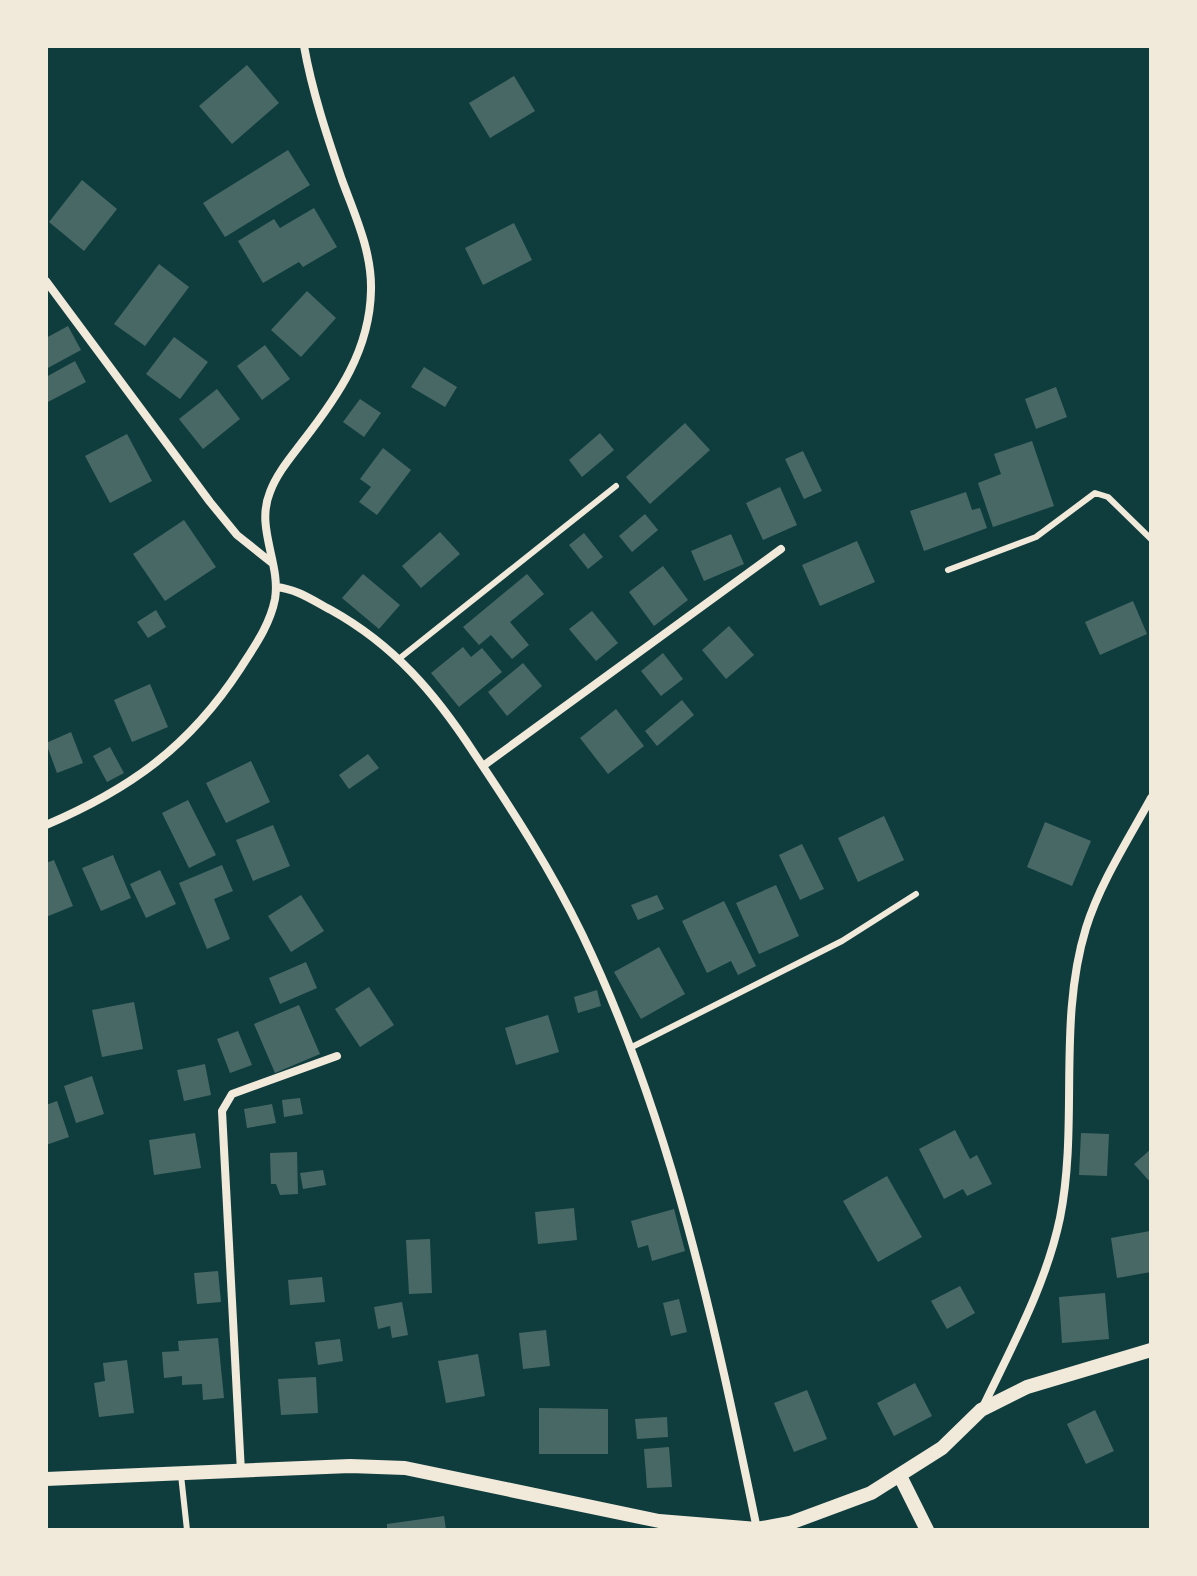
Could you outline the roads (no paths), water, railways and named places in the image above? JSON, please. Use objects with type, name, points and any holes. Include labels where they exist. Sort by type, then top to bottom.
[{"type":"street","points":[[46,825],[93,805],[131,784],[205,718],[261,634],[271,612],[276,587],[267,540],[265,510],[269,494],[352,370],[364,341],[371,289],[368,251],[327,137],[304,46]]},
{"type":"street","points":[[46,281],[210,502],[237,535],[272,564]]},
{"type":"street","points":[[483,766],[781,549]]},
{"type":"street","points":[[276,587],[290,589],[344,617],[400,658],[447,712],[483,766],[531,841],[582,934],[630,1048],[669,1162],[706,1293],[757,1529]]},
{"type":"street","points":[[46,1479],[350,1466],[405,1468],[659,1521],[757,1529],[820,1514],[901,1478],[981,1410],[1027,1316],[1059,1222],[1069,1152],[1075,991],[1086,927],[1107,878],[1151,798]]},
{"type":"street","points":[[241,1472],[222,1111],[232,1094],[337,1056]]},
{"type":"street","points":[[981,1410],[1027,1387],[1151,1350]]},
{"type":"street","points":[[901,1478],[927,1530]]},
{"type":"lane","points":[[400,658],[616,486]]},
{"type":"lane","points":[[948,570],[1036,537],[1095,493],[1108,497],[1151,539]]},
{"type":"lane","points":[[630,1048],[842,941],[916,894]]},
{"type":"lane","points":[[181,1475],[187,1530]]}]
